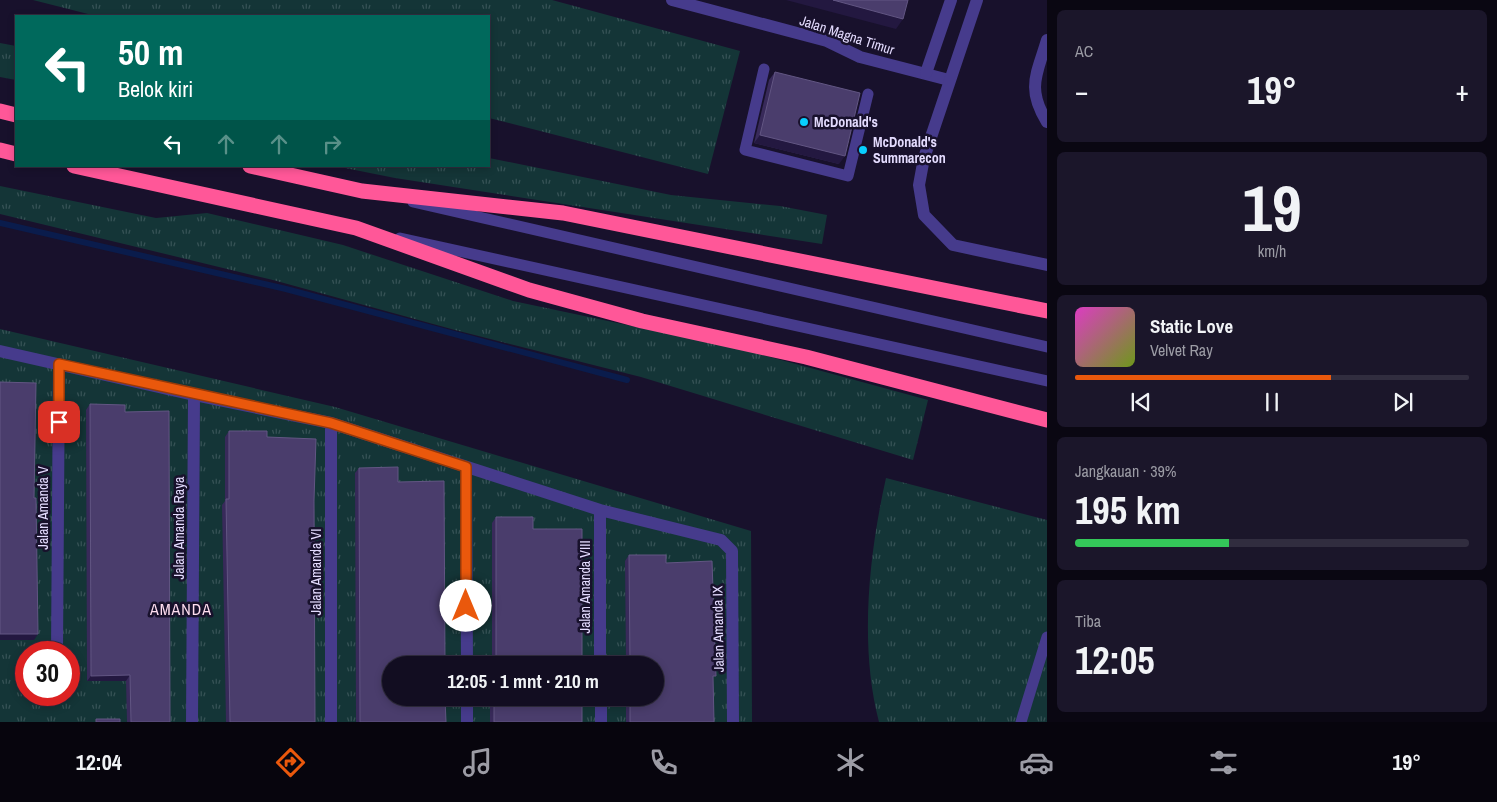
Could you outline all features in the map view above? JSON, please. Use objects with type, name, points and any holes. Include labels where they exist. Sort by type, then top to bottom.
[{"type":"highway","points":[[0,111],[15,115]]},
{"type":"highway","points":[[0,150],[15,154]]},
{"type":"highway","points":[[79,167],[356,228],[529,290],[642,321],[806,357],[1047,420]]},
{"type":"highway","points":[[254,167],[362,191],[563,213],[1047,310]]},
{"type":"street","name":"Jalan Magna Timur","points":[[672,0],[827,42],[860,57],[950,80]]},
{"type":"street","points":[[926,74],[951,0]]},
{"type":"street","points":[[977,0],[924,158],[918,185],[924,215],[953,245],[1047,265]]},
{"type":"street","points":[[1047,40],[1034,84],[1035,98],[1047,122]]},
{"type":"street","points":[[0,351],[194,395],[331,423],[600,510]]},
{"type":"street","name":"Jalan Amanda V","points":[[57,641],[59,364]]},
{"type":"street","name":"Jalan Amanda Raya","points":[[192,722],[194,395]]},
{"type":"street","name":"Jalan Amanda VI","points":[[331,423],[331,722]]},
{"type":"street","points":[[466,467],[467,656]]},
{"type":"street","name":"Jalan Amanda IX","points":[[600,510],[721,540],[732,551],[733,722]]},
{"type":"street","name":"Jalan Amanda VIII","points":[[600,510],[600,656]]},
{"type":"street","points":[[467,706],[467,722]]},
{"type":"street","points":[[601,706],[601,722]]},
{"type":"lane","points":[[764,69],[745,150],[848,176],[868,94]]},
{"type":"lane","points":[[362,191],[1047,347]]},
{"type":"lane","points":[[356,228],[1047,381]]},
{"type":"lane","points":[[1021,722],[1042,671],[1047,637]]},
{"type":"green space","points":[[33,0],[552,0],[740,51],[708,174],[490,118],[490,15],[92,15]]},
{"type":"green space","points":[[0,43],[15,46],[15,80],[0,77]]},
{"type":"green space","points":[[490,158],[671,195],[780,206],[827,215],[822,244],[395,178],[340,167],[490,167]]},
{"type":"green space","points":[[0,186],[156,218],[207,213],[343,245],[513,301],[741,349],[928,400],[913,460],[641,377],[455,330],[273,280],[0,214]]},
{"type":"green space","points":[[0,329],[335,407],[751,531],[752,722],[0,722]]},
{"type":"green space","points":[[886,478],[1047,520],[1047,722],[879,722],[869,662],[868,631],[871,569]]},
{"type":"building","points":[[833,0],[908,0],[903,19]]},
{"type":"building","name":"McDonald's","points":[[775,72],[860,93],[845,156],[760,135]]},
{"type":"building","points":[[0,382],[36,383],[34,498],[36,498],[38,634],[0,634]]},
{"type":"building","points":[[90,404],[125,405],[125,412],[169,411],[170,722],[131,722],[130,675],[91,676]]},
{"type":"building","points":[[229,431],[267,431],[267,437],[316,439],[314,500],[315,722],[230,722],[226,499],[229,499]]},
{"type":"building","points":[[398,467],[398,482],[444,481],[445,656],[382,656],[382,706],[445,706],[446,722],[360,722],[359,468]]},
{"type":"building","points":[[496,517],[533,517],[533,529],[582,529],[582,656],[496,656]]},
{"type":"building","points":[[629,555],[666,555],[666,563],[712,561],[716,676],[713,676],[714,722],[630,722],[630,706],[664,706],[664,656],[630,656]]},
{"type":"building","points":[[494,706],[582,706],[582,722],[494,722]]},
{"type":"building","points":[[96,719],[120,719],[120,722],[96,722]]},
{"type":"waterway","points":[[0,223],[286,289],[627,380]]},
{"type":"place","name":"McDonald's","points":[[804,122]]},
{"type":"place","name":"McDonald's Summarecon","points":[[863,150]]},
{"type":"district","name":"AMANDA","points":[[181,609]]},
{"type":"route","points":[[59,422],[59,364],[194,395],[331,423],[466,467],[466,606]]}]
